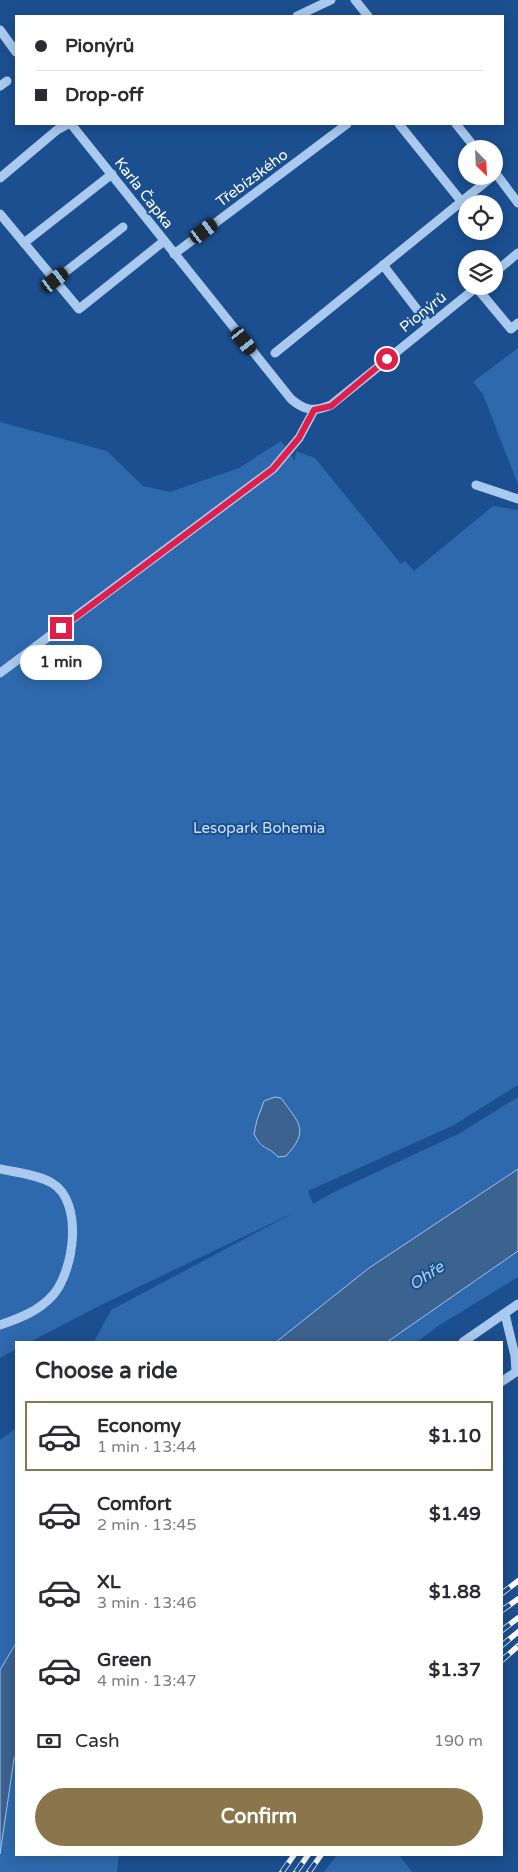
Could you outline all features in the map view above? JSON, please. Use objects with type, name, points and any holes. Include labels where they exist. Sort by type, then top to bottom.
[{"type":"street","points":[[355,0],[367,15]]},
{"type":"street","points":[[298,15],[328,1]]},
{"type":"street","points":[[0,30],[15,51]]},
{"type":"street","points":[[0,178],[57,130],[67,125]]},
{"type":"street","name":"Karla Čapka","points":[[70,125],[112,174],[291,399],[300,407],[314,410]]},
{"type":"street","name":"Třebízského","points":[[174,254],[346,125]]},
{"type":"street","points":[[400,125],[458,197]]},
{"type":"street","points":[[457,125],[469,140]]},
{"type":"street","points":[[24,243],[112,174]]},
{"type":"street","points":[[468,195],[481,185]]},
{"type":"street","points":[[503,185],[518,203]]},
{"type":"street","points":[[275,353],[458,203]]},
{"type":"street","points":[[0,214],[79,309],[164,241]]},
{"type":"street","points":[[55,280],[123,228]]},
{"type":"street","points":[[503,266],[518,253]]},
{"type":"street","points":[[383,265],[430,325]]},
{"type":"street","name":"Pionýrů","points":[[314,410],[331,406],[467,295]]},
{"type":"street","points":[[483,295],[511,329],[518,323]]},
{"type":"street","points":[[0,673],[273,469],[299,438],[314,410]]},
{"type":"street","points":[[476,484],[518,499]]},
{"type":"street","points":[[0,1169],[52,1182],[64,1194],[69,1208],[73,1235],[71,1252],[63,1280],[54,1294],[41,1307],[0,1325]]},
{"type":"street","points":[[464,1341],[518,1304]]},
{"type":"street","points":[[503,1381],[516,1372],[515,1356],[505,1314]]},
{"type":"green space","points":[[518,348],[518,485],[483,394],[473,382]]},
{"type":"green space","name":"Lesopark Bohemia","points":[[0,422],[107,451],[143,486],[170,492],[239,468],[281,441],[295,461],[296,451],[315,458],[401,564],[405,561],[414,571],[493,506],[518,510],[518,1085],[454,1125],[308,1191],[313,1204],[332,1193],[460,1133],[518,1097],[518,1169],[369,1268],[277,1341],[95,1341],[111,1310],[295,1212],[101,1305],[32,1341],[15,1341],[15,1350],[0,1358]]},
{"type":"green space","points":[[518,1251],[518,1277],[438,1326],[418,1341],[388,1341]]},
{"type":"green space","points":[[15,1429],[15,1645],[0,1670],[0,1440]]},
{"type":"green space","points":[[15,1757],[15,1856],[119,1856],[117,1872],[0,1872],[0,1854]]},
{"type":"green space","points":[[336,1856],[400,1856],[412,1872],[324,1872]]},
{"type":"water","points":[[275,1097],[281,1098],[293,1114],[297,1120],[300,1133],[286,1156],[278,1157],[260,1144],[254,1134],[264,1101]]},
{"type":"water","name":"Ohře","points":[[518,1169],[518,1251],[388,1341],[277,1341],[369,1268]]},
{"type":"water","points":[[15,1645],[15,1757],[0,1854],[0,1670]]},
{"type":"railway","points":[[503,1592],[518,1581]]},
{"type":"railway","points":[[503,1610],[518,1599]]},
{"type":"railway","points":[[503,1629],[518,1618]]},
{"type":"railway","points":[[503,1644],[518,1632]]},
{"type":"railway","points":[[503,1659],[518,1646]]},
{"type":"railway","points":[[282,1872],[293,1856]]},
{"type":"railway","points":[[296,1872],[307,1856]]},
{"type":"railway","points":[[309,1872],[320,1856]]},
{"type":"route","points":[[61,628],[273,469],[299,438],[314,410],[331,406],[387,359]]}]
